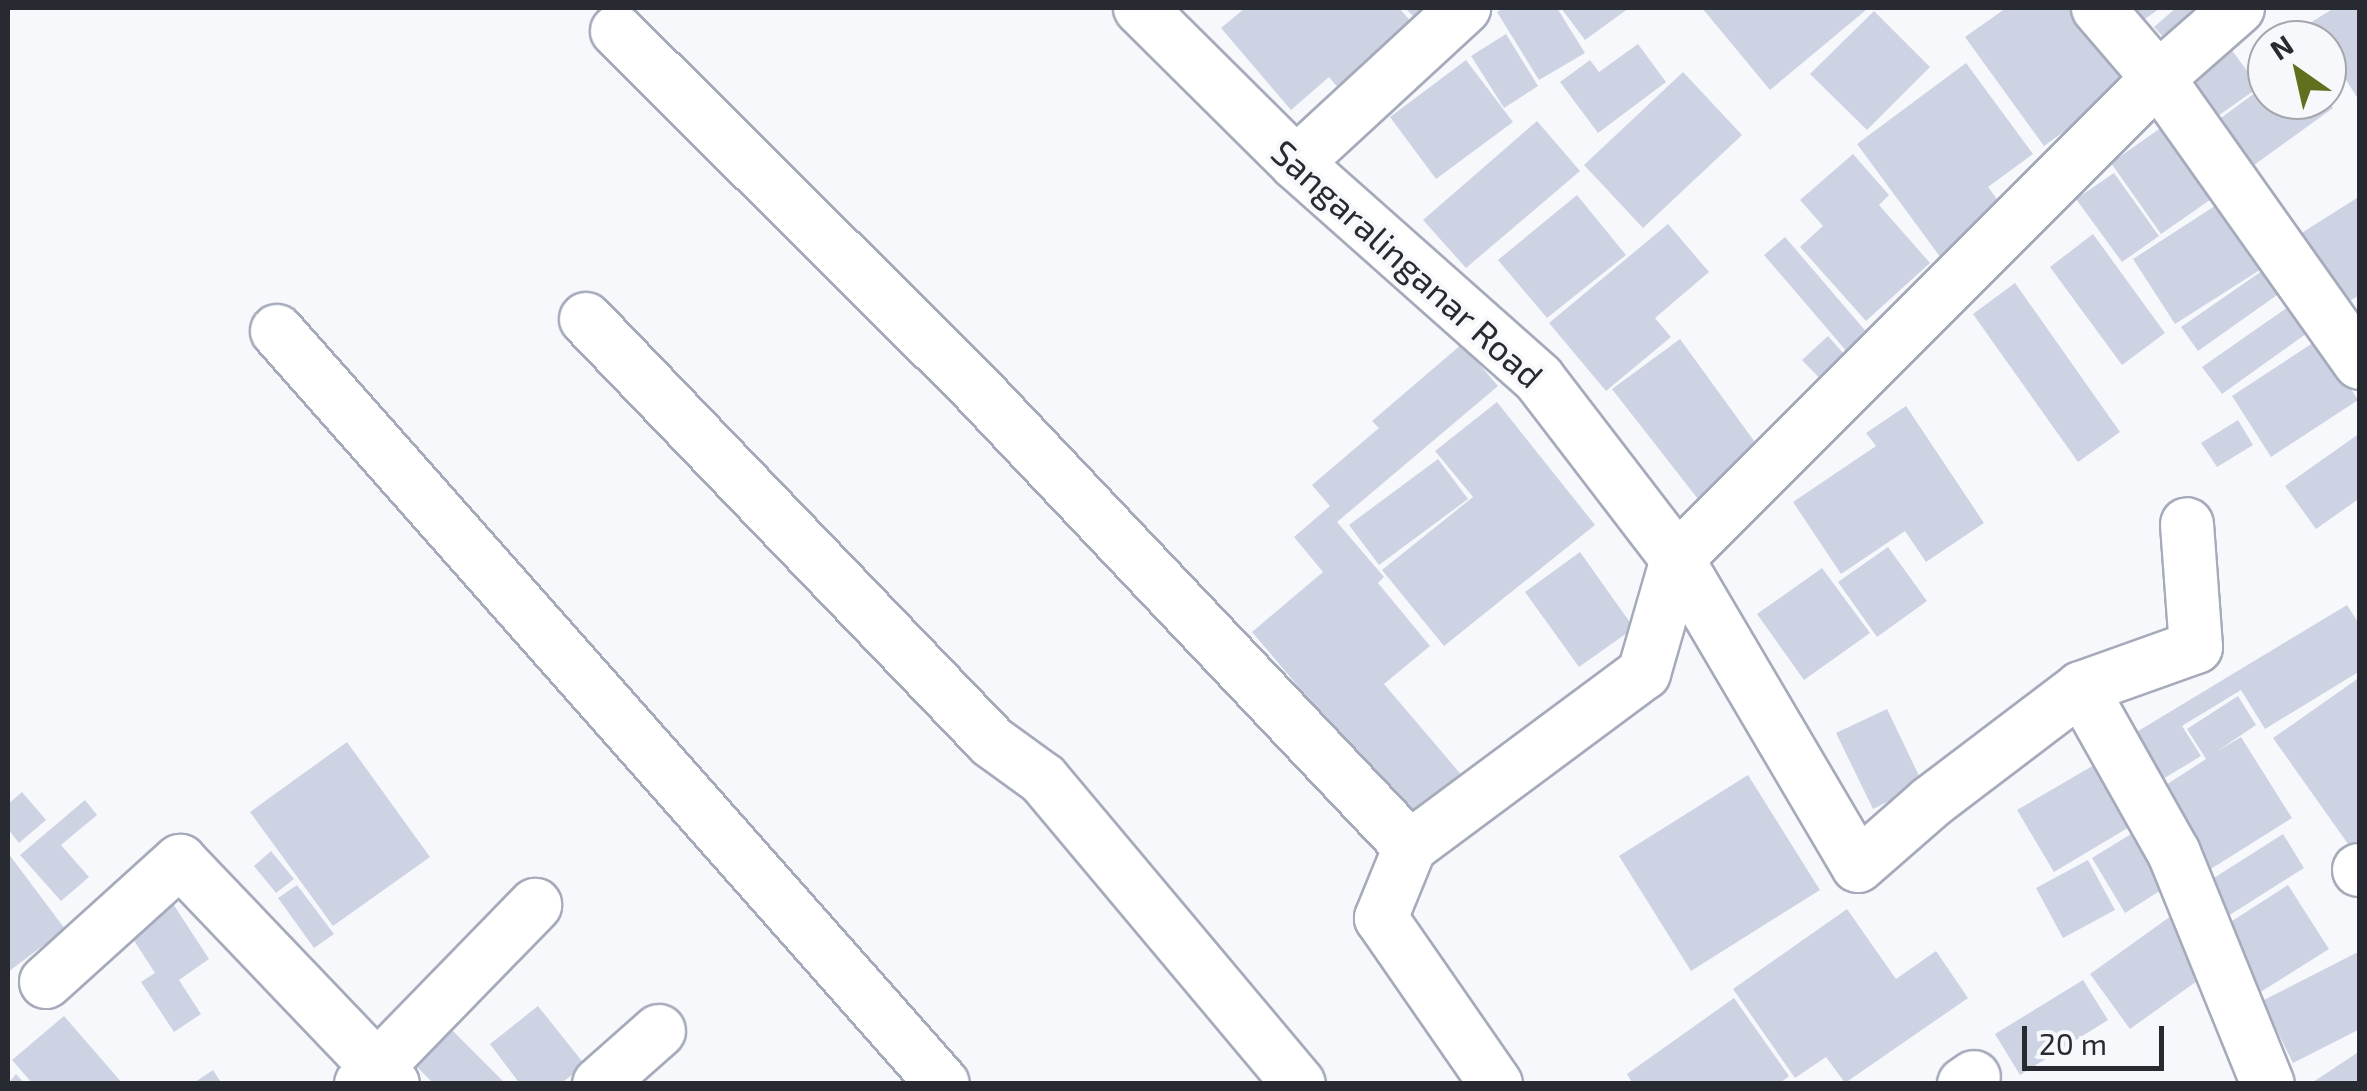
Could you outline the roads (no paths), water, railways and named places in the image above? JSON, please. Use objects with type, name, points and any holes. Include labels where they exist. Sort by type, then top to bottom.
[{"type":"street","name":"Sangaralinganar Road","points":[[1140,8],[1296,163],[1539,379],[1676,559],[1858,866],[1931,802],[2081,688]]},
{"type":"street","points":[[1296,163],[1464,8]]},
{"type":"street","points":[[2098,8],[2158,78],[2360,364]]},
{"type":"street","points":[[1496,1084],[1381,918],[1410,847],[1644,673],[1676,559],[2158,78],[2238,8]]},
{"type":"street","points":[[617,31],[974,386],[1410,847]]},
{"type":"street","points":[[586,319],[992,742],[1044,779],[1299,1084]]},
{"type":"street","points":[[276,331],[943,1084]]},
{"type":"street","points":[[2187,524],[2196,647],[2081,688],[2174,853],[2268,1084]]},
{"type":"street","points":[[46,982],[180,862],[377,1078],[535,905]]},
{"type":"street","points":[[599,1084],[659,1031]]}]
